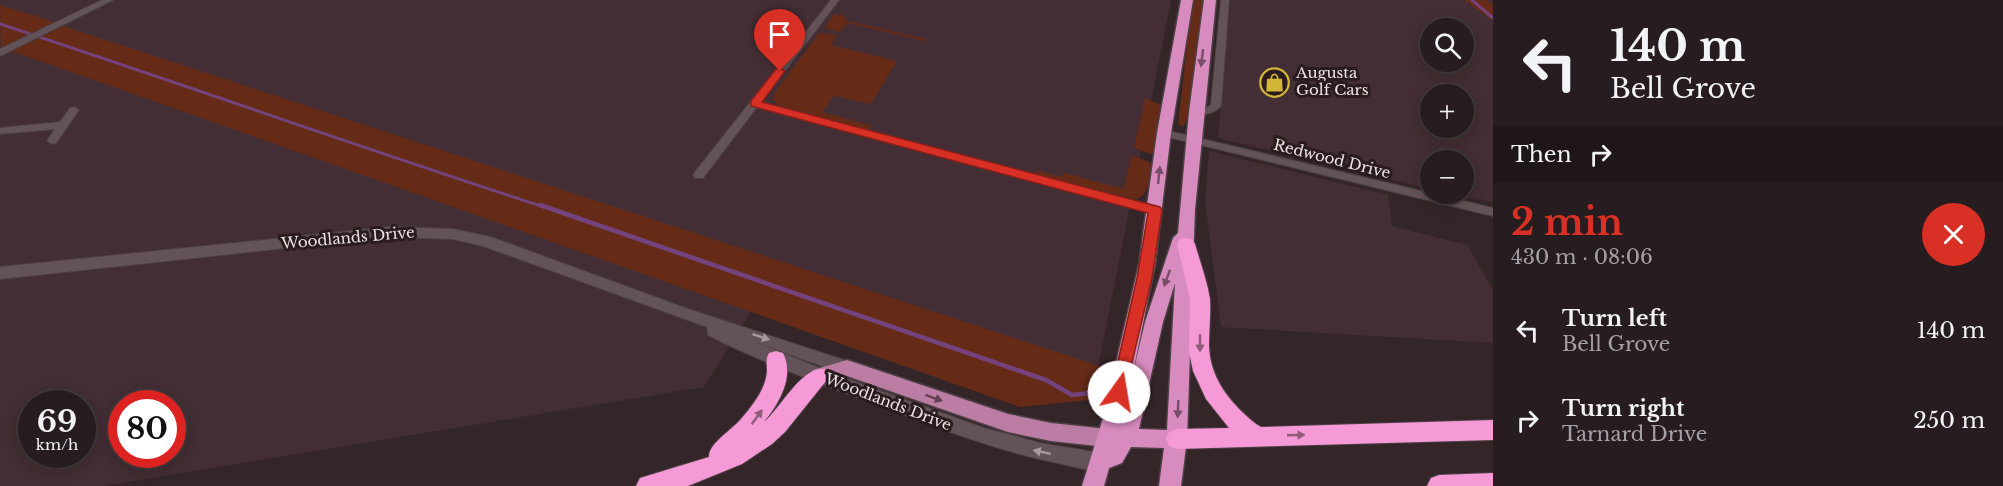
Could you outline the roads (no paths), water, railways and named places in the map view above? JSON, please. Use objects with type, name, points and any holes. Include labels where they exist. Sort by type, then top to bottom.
[{"type":"highway","points":[[1117,438],[1187,0]]},
{"type":"highway","points":[[1170,486],[1177,439],[1186,222],[1196,141],[1196,111],[1210,0]]},
{"type":"highway","points":[[1093,486],[1100,462],[1134,416],[1159,302],[1186,222]]},
{"type":"highway","points":[[1186,244],[1200,298],[1200,358],[1205,376],[1224,407],[1245,428],[1258,436]]},
{"type":"highway","points":[[699,471],[738,439],[762,410],[775,378],[776,359]]},
{"type":"highway","points":[[648,486],[679,479],[734,456],[756,443],[778,424],[820,376]]},
{"type":"highway","points":[[1117,438],[1177,439],[1493,430]]},
{"type":"highway","points":[[1439,486],[1493,484]]},
{"type":"main road","name":"Woodlands Drive","points":[[847,368],[1008,423],[1051,432],[1117,438]]},
{"type":"main road","points":[[820,376],[847,368]]},
{"type":"street","points":[[0,54],[109,0]]},
{"type":"street","points":[[699,176],[835,0]]},
{"type":"street","points":[[1196,111],[1206,112],[1216,106],[1225,0]]},
{"type":"street","points":[[755,103],[1155,210]]},
{"type":"street","points":[[52,141],[74,110]]},
{"type":"street","points":[[0,131],[63,125]]},
{"type":"street","name":"Redwood Drive","points":[[1164,133],[1493,212]]},
{"type":"street","name":"Woodlands Drive","points":[[0,273],[389,232],[422,231],[453,234],[486,241],[684,314],[768,339],[847,368]]},
{"type":"street","name":"Woodlands Drive","points":[[684,314],[736,342],[776,359],[981,437],[1019,447],[1100,462]]},
{"type":"waterway","points":[[1472,0],[1493,18]]},
{"type":"waterway","points":[[0,24],[544,207]]},
{"type":"waterway","points":[[540,205],[1046,380],[1072,395],[1090,393]]},
{"type":"place","name":"Augusta Golf Cars","points":[[1275,82]]}]
